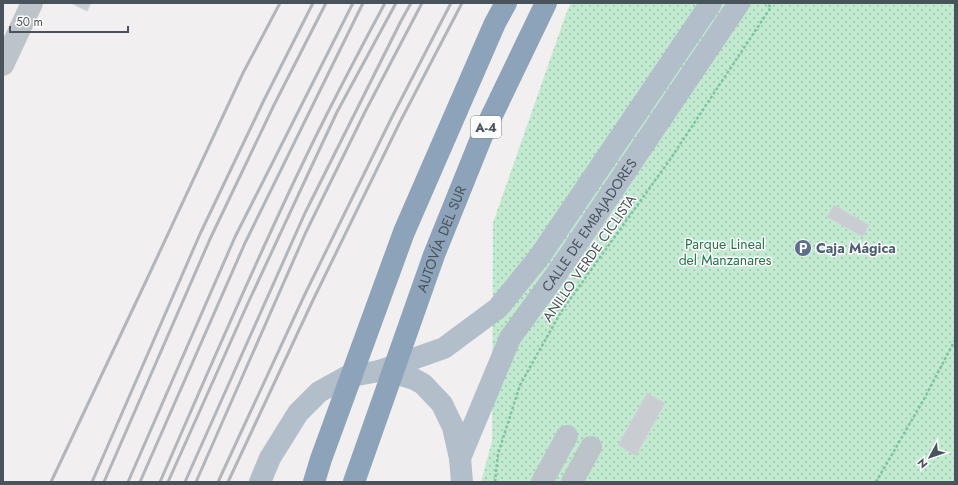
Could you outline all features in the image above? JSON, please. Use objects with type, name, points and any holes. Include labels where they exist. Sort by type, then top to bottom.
[{"type":"highway","name":"A-4","points":[[314,482],[404,232],[495,23],[506,3]]},
{"type":"highway","name":"AUTOVÍA DEL SUR","points":[[354,482],[434,255],[482,136],[546,3]]},
{"type":"main road","name":"CALLE DE EMBAJADORES","points":[[379,371],[444,348],[498,308],[540,256],[711,3]]},
{"type":"main road","name":"CALLE DE EMBAJADORES","points":[[460,458],[510,338],[560,269],[739,3]]},
{"type":"main road","points":[[260,482],[270,458],[298,413],[320,392],[346,377],[379,371],[391,372],[414,379],[423,384],[442,404],[453,428],[460,458],[462,482]]},
{"type":"lane","points":[[3,65],[32,3]]},
{"type":"lane","points":[[542,482],[567,436]]},
{"type":"lane","points":[[572,482],[591,447]]},
{"type":"path","name":"ANILLO VERDE CICLISTA","points":[[495,482],[498,454],[520,385],[561,312],[669,162],[771,7],[765,3]]},
{"type":"path","points":[[876,482],[924,399],[955,340]]},
{"type":"green space","name":"Parque Lineal del Manzanares","points":[[571,3],[955,3],[955,482],[481,482],[492,441],[493,223]]},
{"type":"building","points":[[71,3],[91,3],[87,11]]},
{"type":"building","points":[[834,205],[869,225],[863,237],[827,217]]},
{"type":"building","points":[[647,393],[665,403],[636,456],[618,445]]},
{"type":"railway","points":[[51,482],[243,73],[280,3]]},
{"type":"railway","points":[[92,482],[200,234],[264,100],[313,3]]},
{"type":"railway","points":[[104,482],[210,239],[274,105],[326,3]]},
{"type":"railway","points":[[128,482],[235,237],[353,3]]},
{"type":"railway","points":[[140,482],[245,243],[363,3]]},
{"type":"railway","points":[[160,482],[282,206],[331,105],[385,3]]},
{"type":"railway","points":[[168,482],[248,303],[337,112],[396,3]]},
{"type":"railway","points":[[185,482],[305,213],[411,3]]},
{"type":"railway","points":[[196,482],[306,232],[366,110],[422,3]]},
{"type":"railway","points":[[218,482],[305,294],[392,117],[451,3]]},
{"type":"railway","points":[[228,482],[314,298],[400,122],[462,3]]},
{"type":"place","name":"Caja Mágica","points":[[803,248]]}]
